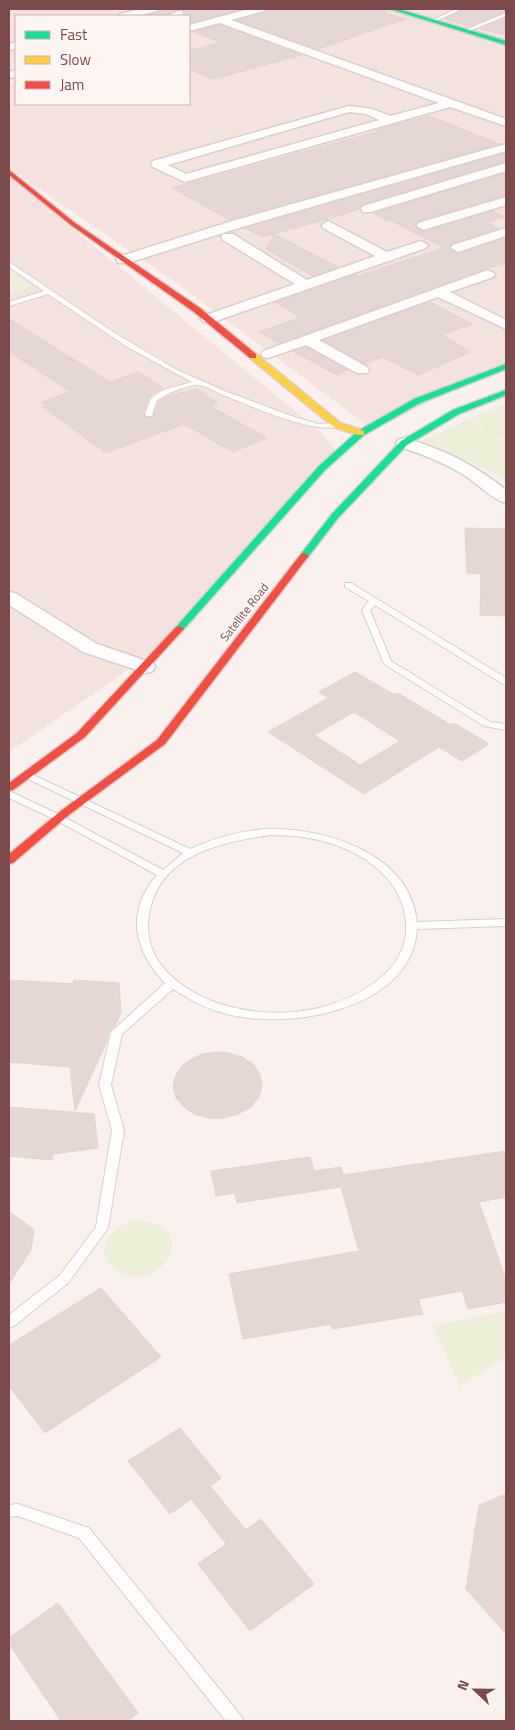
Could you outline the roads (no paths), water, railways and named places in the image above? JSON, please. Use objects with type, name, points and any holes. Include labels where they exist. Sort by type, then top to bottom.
[{"type":"main road","points":[[393,9],[506,43]]},
{"type":"main road","points":[[9,172],[73,224],[208,319],[337,425],[361,432]]},
{"type":"main road","points":[[9,788],[81,735],[146,667],[322,468],[361,432],[417,401],[506,366]]},
{"type":"main road","name":"Satellite Road","points":[[9,860],[59,818],[161,742],[335,516],[404,443],[456,412],[506,392]]},
{"type":"street","points":[[128,15],[153,9]]},
{"type":"street","points":[[190,28],[260,9]]},
{"type":"street","points":[[222,20],[300,51],[506,123]]},
{"type":"street","points":[[389,120],[368,111],[349,109],[157,164],[185,178],[451,103]]},
{"type":"street","points":[[123,260],[237,224],[506,147]]},
{"type":"street","points":[[368,209],[506,167]]},
{"type":"street","points":[[466,180],[506,197]]},
{"type":"street","points":[[423,226],[506,201]]},
{"type":"street","points":[[328,225],[386,257]]},
{"type":"street","points":[[458,248],[506,232]]},
{"type":"street","points":[[228,237],[305,285]]},
{"type":"street","points":[[208,319],[421,245]]},
{"type":"street","points":[[268,354],[488,274]]},
{"type":"street","points":[[439,292],[506,325]]},
{"type":"street","points":[[308,340],[362,370]]},
{"type":"street","points":[[404,443],[449,459],[483,478],[506,498]]},
{"type":"street","points":[[9,597],[90,648],[146,667]]},
{"type":"lane","points":[[432,20],[460,9]]},
{"type":"lane","points":[[465,31],[506,14]]},
{"type":"lane","points":[[9,264],[109,334],[174,371],[309,424],[319,426],[337,425]]},
{"type":"lane","points":[[9,304],[49,292]]},
{"type":"lane","points":[[149,414],[154,400],[166,392],[198,382]]},
{"type":"lane","points":[[348,585],[506,682]]},
{"type":"lane","points":[[374,601],[366,610],[387,662],[487,724],[506,727]]},
{"type":"lane","points":[[26,775],[190,853]]},
{"type":"lane","points":[[9,794],[59,818],[163,874]]},
{"type":"lane","points":[[270,832],[313,835],[353,848],[385,868],[406,895],[413,926],[405,957],[382,984],[346,1005],[310,1014],[300,1016],[252,1016],[208,1004],[172,983],[150,957],[141,928],[146,899],[163,874],[190,853],[228,838],[270,832]]},
{"type":"lane","points":[[413,926],[506,923]]},
{"type":"lane","points":[[9,1322],[64,1278],[102,1228],[118,1130],[104,1086],[117,1032],[172,983]]},
{"type":"lane","points":[[12,1509],[84,1533],[236,1721]]}]
